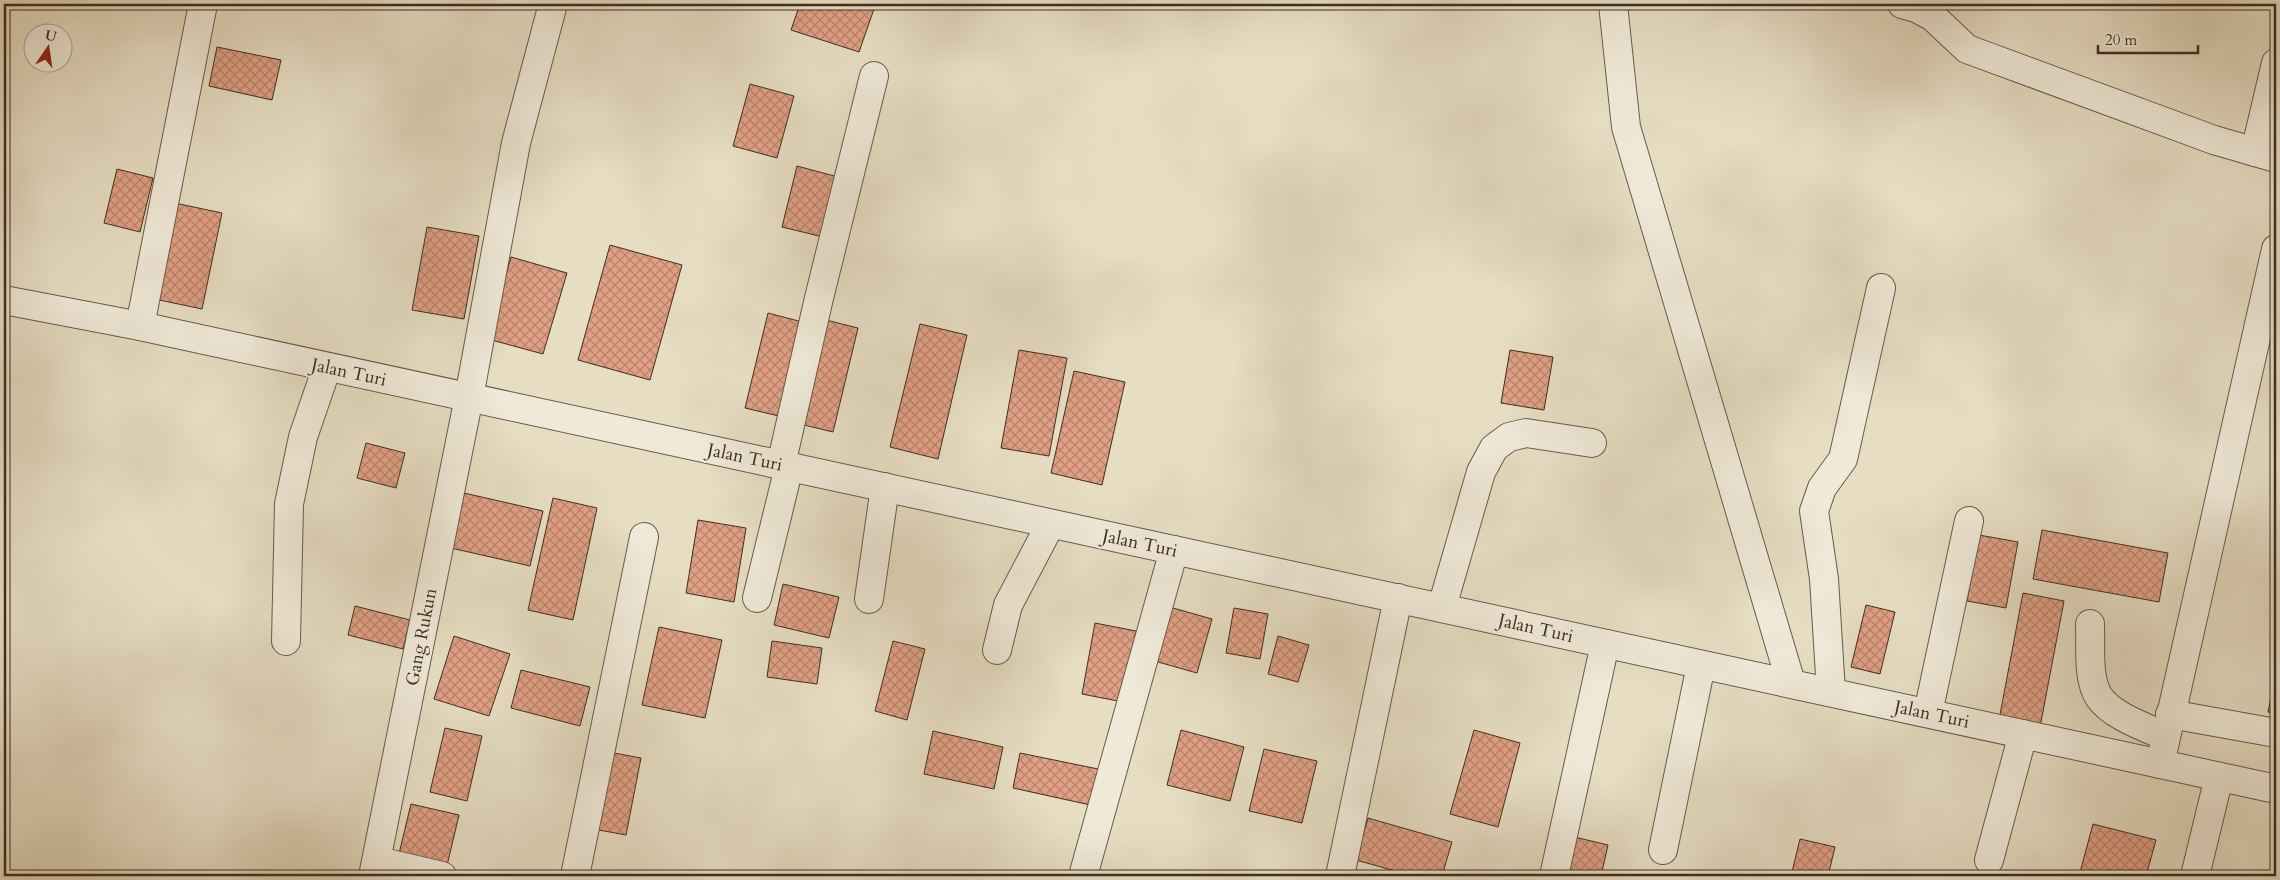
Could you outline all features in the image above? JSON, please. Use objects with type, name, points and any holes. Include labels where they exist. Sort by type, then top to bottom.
[{"type":"street","points":[[140,326],[203,4]]},
{"type":"street","name":"Gang Rukun","points":[[376,868],[516,143],[553,4]]},
{"type":"street","points":[[1613,4],[1626,127],[1791,683]]},
{"type":"street","points":[[1902,4],[1916,8],[1934,17],[1967,50],[2214,140],[2266,155],[2276,63]]},
{"type":"street","points":[[757,598],[819,298],[874,76]]},
{"type":"street","points":[[2160,764],[2276,249]]},
{"type":"street","points":[[1831,692],[1824,579],[1814,511],[1822,488],[1843,459],[1881,288]]},
{"type":"street","name":"Jalan Turi","points":[[4,300],[140,326],[885,487],[1050,525],[1442,607],[1701,666],[1791,683],[2276,789]]},
{"type":"street","points":[[286,640],[289,504],[303,437],[327,367]]},
{"type":"street","points":[[1442,607],[1481,472],[1494,448],[1509,437],[1526,433],[1592,443]]},
{"type":"street","points":[[869,599],[885,487]]},
{"type":"street","points":[[1928,713],[1969,521]]},
{"type":"street","points":[[997,650],[1008,605],[1050,525]]},
{"type":"street","points":[[575,876],[644,537]]},
{"type":"street","points":[[1083,876],[1174,550]]},
{"type":"street","points":[[1340,876],[1398,598]]},
{"type":"street","points":[[2090,624],[2092,674],[2099,697],[2122,716],[2168,725],[2276,733]]},
{"type":"street","points":[[1554,876],[1605,644]]},
{"type":"street","points":[[1663,850],[1701,666]]},
{"type":"street","points":[[1989,860],[2024,734]]},
{"type":"street","points":[[2196,876],[2219,777]]},
{"type":"street","points":[[376,868],[442,876]]},
{"type":"building","points":[[800,4],[858,4],[874,9],[859,52],[791,30]]},
{"type":"building","points":[[217,47],[281,60],[272,100],[209,86]]},
{"type":"building","points":[[750,84],[794,96],[777,158],[733,146]]},
{"type":"building","points":[[797,166],[838,177],[823,237],[782,227]]},
{"type":"building","points":[[117,169],[153,178],[140,232],[104,223]]},
{"type":"building","points":[[170,202],[222,213],[202,309],[150,298]]},
{"type":"building","points":[[427,227],[479,236],[464,319],[412,310]]},
{"type":"building","points":[[610,245],[682,265],[650,380],[578,360]]},
{"type":"building","points":[[511,257],[567,273],[543,354],[488,339]]},
{"type":"building","points":[[768,313],[810,324],[787,418],[745,408]]},
{"type":"building","points":[[826,320],[858,328],[833,432],[800,424]]},
{"type":"building","points":[[920,324],[967,335],[938,459],[890,447]]},
{"type":"building","points":[[1019,350],[1067,358],[1049,456],[1001,448]]},
{"type":"building","points":[[1510,350],[1553,357],[1544,410],[1501,403]]},
{"type":"building","points":[[1074,371],[1125,382],[1102,485],[1051,473]]},
{"type":"building","points":[[366,443],[405,453],[396,488],[357,478]]},
{"type":"building","points":[[464,493],[543,511],[530,566],[451,548]]},
{"type":"building","points":[[553,498],[597,508],[573,620],[528,610]]},
{"type":"building","points":[[698,520],[746,528],[734,602],[686,593]]},
{"type":"building","points":[[2042,530],[2168,553],[2159,602],[2033,579]]},
{"type":"building","points":[[1979,535],[2018,542],[2006,608],[1967,601]]},
{"type":"building","points":[[783,584],[839,597],[829,638],[774,625]]},
{"type":"building","points":[[2023,593],[2064,601],[2040,727],[1999,720]]},
{"type":"building","points":[[1866,605],[1895,612],[1880,674],[1851,667]]},
{"type":"building","points":[[355,606],[410,620],[403,649],[348,635]]},
{"type":"building","points":[[1166,606],[1212,619],[1197,673],[1151,660]]},
{"type":"building","points":[[1234,608],[1268,614],[1260,659],[1226,653]]},
{"type":"building","points":[[1095,623],[1136,631],[1123,702],[1082,694]]},
{"type":"building","points":[[659,627],[722,640],[705,718],[642,705]]},
{"type":"building","points":[[454,636],[510,654],[489,716],[434,699]]},
{"type":"building","points":[[1278,636],[1309,645],[1298,682],[1268,674]]},
{"type":"building","points":[[772,641],[822,648],[817,684],[767,677]]},
{"type":"building","points":[[893,641],[925,649],[907,720],[875,711]]},
{"type":"building","points":[[521,670],[590,687],[580,726],[511,708]]},
{"type":"building","points":[[2276,673],[2276,713],[2268,712]]},
{"type":"building","points":[[445,728],[482,736],[467,801],[430,792]]},
{"type":"building","points":[[1181,730],[1244,747],[1230,801],[1167,785]]},
{"type":"building","points":[[1474,730],[1520,743],[1498,827],[1450,814]]},
{"type":"building","points":[[933,731],[1003,747],[994,789],[924,774]]},
{"type":"building","points":[[1264,749],[1317,761],[1302,823],[1249,811]]},
{"type":"building","points":[[603,751],[641,758],[626,835],[588,828]]},
{"type":"building","points":[[1020,753],[1103,770],[1095,806],[1013,788]]},
{"type":"building","points":[[411,804],[459,815],[445,874],[397,862]]},
{"type":"building","points":[[1368,818],[1452,842],[1442,876],[1413,876],[1356,860]]},
{"type":"building","points":[[2093,824],[2156,840],[2146,876],[2079,876]]},
{"type":"building","points":[[1566,835],[1608,845],[1601,876],[1556,876]]},
{"type":"building","points":[[1800,839],[1835,847],[1828,876],[1791,876]]}]
